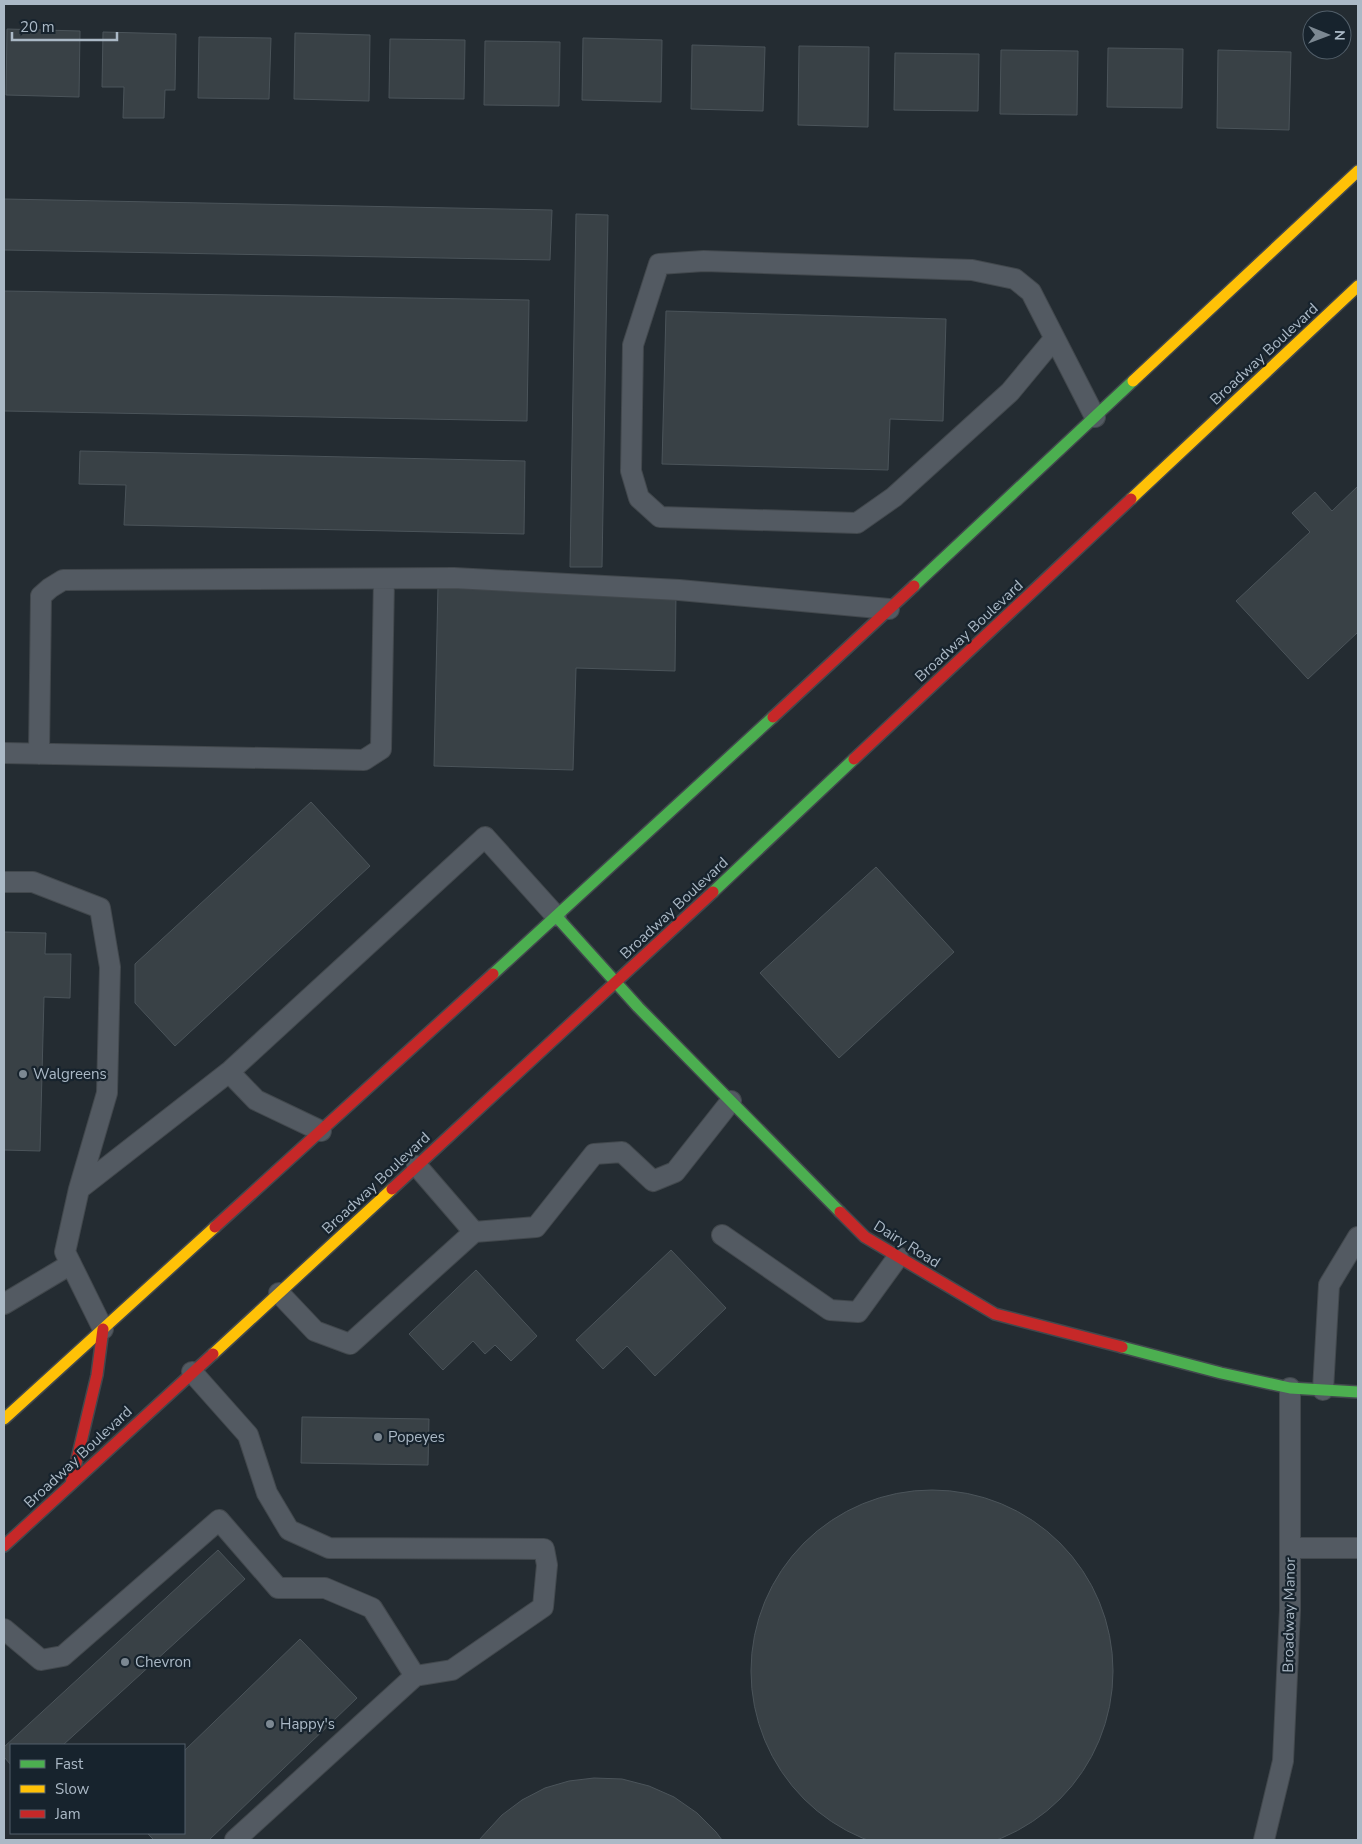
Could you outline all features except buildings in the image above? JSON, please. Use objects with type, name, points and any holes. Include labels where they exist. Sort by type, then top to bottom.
[{"type":"main road","points":[[4,1419],[746,743],[1358,170]]},
{"type":"main road","name":"Broadway Boulevard","points":[[4,1546],[616,983],[1358,286]]},
{"type":"main road","name":"Dairy Road","points":[[556,916],[616,983],[865,1237],[995,1314],[1290,1388],[1358,1392]]},
{"type":"main road","points":[[71,1484],[97,1375],[103,1329]]},
{"type":"lane","points":[[1054,339],[1010,392],[894,497],[857,523],[660,516],[639,498],[631,471],[634,345],[659,264],[704,261],[972,270],[1015,279],[1031,292],[1094,417]]},
{"type":"lane","points":[[38,754],[41,596],[63,580],[454,578],[679,590],[889,609]]},
{"type":"lane","points":[[4,753],[364,760],[381,749],[384,579]]},
{"type":"lane","points":[[79,1189],[229,1072],[485,837],[556,916]]},
{"type":"lane","points":[[4,882],[33,882],[100,908],[110,968],[107,1094],[79,1189],[66,1252],[70,1264],[103,1329]]},
{"type":"lane","points":[[229,1072],[256,1100],[321,1131]]},
{"type":"lane","points":[[279,1293],[315,1331],[350,1344],[474,1232],[536,1227],[594,1154],[622,1152],[653,1181],[675,1172],[731,1101]]},
{"type":"lane","points":[[417,1166],[474,1232]]},
{"type":"lane","points":[[722,1235],[830,1310],[858,1312],[898,1256]]},
{"type":"lane","points":[[1323,1390],[1329,1285],[1358,1237]]},
{"type":"lane","points":[[4,1304],[70,1264]]},
{"type":"lane","points":[[192,1372],[248,1435],[267,1493],[289,1530],[329,1548],[544,1549],[547,1565],[543,1608],[452,1670],[415,1676],[235,1840]]},
{"type":"lane","name":"Broadway Manor","points":[[1264,1840],[1283,1761],[1290,1610],[1290,1388]]},
{"type":"lane","points":[[4,1629],[41,1660],[63,1656],[219,1520],[278,1588],[325,1588],[372,1608],[415,1676]]},
{"type":"lane","points":[[1290,1548],[1358,1548]]},
{"type":"traffic: fast","points":[[914,586],[1133,381]]},
{"type":"traffic: fast","points":[[493,974],[773,717]]},
{"type":"traffic: fast","points":[[713,892],[854,759]]},
{"type":"traffic: fast","points":[[556,916],[638,1007],[840,1212]]},
{"type":"traffic: fast","points":[[1122,1347],[1221,1373],[1290,1388],[1358,1392]]},
{"type":"traffic: slow","points":[[1133,381],[1358,171]]},
{"type":"traffic: slow","points":[[1131,499],[1358,286]]},
{"type":"traffic: slow","points":[[213,1354],[392,1189]]},
{"type":"traffic: slow","points":[[4,1419],[215,1227]]},
{"type":"traffic: jam","points":[[854,759],[1131,499]]},
{"type":"traffic: jam","points":[[773,717],[914,586]]},
{"type":"traffic: jam","points":[[392,1189],[713,892]]},
{"type":"traffic: jam","points":[[215,1227],[493,974]]},
{"type":"traffic: jam","points":[[840,1212],[865,1237],[995,1314],[1122,1347]]},
{"type":"traffic: jam","points":[[71,1484],[97,1375],[103,1329]]},
{"type":"traffic: jam","points":[[4,1546],[213,1354]]},
{"type":"place","name":"Walgreens","points":[[23,1074]]},
{"type":"place","name":"Popeyes","points":[[378,1437]]},
{"type":"place","name":"Chevron","points":[[125,1662]]},
{"type":"place","name":"Happy's","points":[[270,1724]]}]
